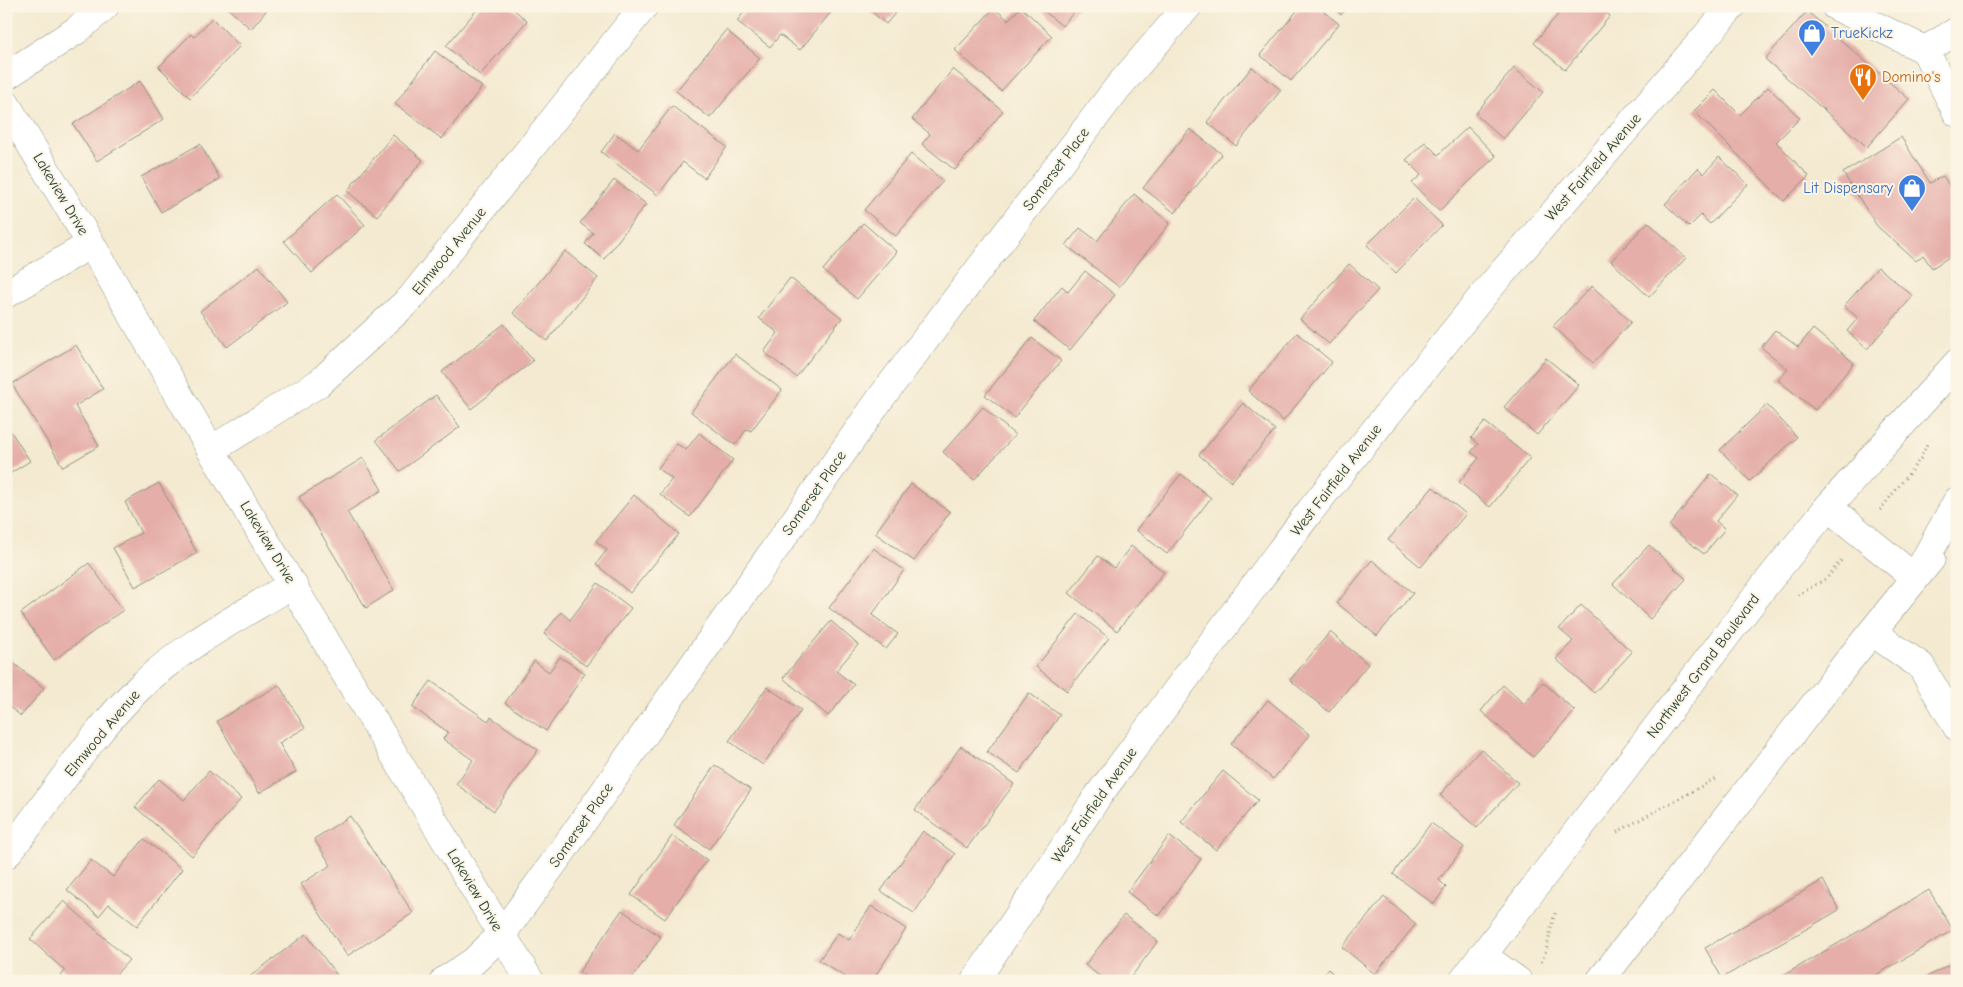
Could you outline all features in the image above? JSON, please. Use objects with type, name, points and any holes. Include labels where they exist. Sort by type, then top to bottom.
[{"type":"street","points":[[6,76],[77,30],[105,6]]},
{"type":"street","name":"Elmwood Avenue","points":[[211,450],[320,383],[411,298],[644,6]]},
{"type":"street","name":"Somerset Place","points":[[444,981],[473,962],[502,934],[883,395],[1118,87],[1188,6]]},
{"type":"street","name":"West Fairfield Avenue","points":[[975,981],[1098,796],[1310,511],[1484,294],[1732,6]]},
{"type":"street","points":[[1835,6],[1925,50],[1957,113]]},
{"type":"street","points":[[1925,50],[1957,31]]},
{"type":"street","name":"Lakeview Drive","points":[[6,104],[530,981]]},
{"type":"street","points":[[6,294],[91,244]]},
{"type":"street","name":"Northwest Grand Boulevard","points":[[1463,981],[1765,585],[1828,507],[1957,363]]},
{"type":"street","points":[[1915,578],[1957,501]]},
{"type":"street","points":[[1828,507],[1915,578]]},
{"type":"street","points":[[1600,981],[1872,632],[1915,578],[1957,530]]},
{"type":"street","name":"Elmwood Avenue","points":[[6,855],[90,743],[114,713],[140,687],[192,646],[293,584]]},
{"type":"street","points":[[1872,632],[1921,666],[1957,727]]},
{"type":"street","points":[[1482,955],[1528,973]]},
{"type":"path","points":[[1791,599],[1828,578],[1842,559]]},
{"type":"path","points":[[1614,833],[1718,778]]},
{"type":"path","points":[[1528,973],[1547,952],[1551,927],[1556,912],[1562,904]]},
{"type":"building","points":[[225,6],[270,6],[251,29]]},
{"type":"building","points":[[480,6],[510,6],[527,21],[480,75],[446,46]]},
{"type":"building","points":[[749,6],[836,6],[800,50],[780,35],[770,47],[737,21]]},
{"type":"building","points":[[865,6],[901,6],[886,24]]},
{"type":"building","points":[[1038,6],[1079,6],[1062,26]]},
{"type":"building","points":[[1301,6],[1317,6],[1339,24],[1291,81],[1260,55]]},
{"type":"building","points":[[1332,6],[1349,6],[1341,15]]},
{"type":"building","points":[[1565,6],[1599,6],[1610,16],[1565,70],[1534,43]]},
{"type":"building","points":[[1617,6],[1629,6],[1623,13]]},
{"type":"building","points":[[1021,7],[1052,36],[1001,91],[955,50],[994,8],[1008,20]]},
{"type":"building","points":[[1807,11],[1909,99],[1867,147],[1765,59]]},
{"type":"building","points":[[212,18],[240,46],[190,98],[159,67],[191,34],[194,37]]},
{"type":"building","points":[[726,30],[760,58],[710,118],[676,91]]},
{"type":"building","points":[[435,51],[482,87],[442,139],[395,104]]},
{"type":"building","points":[[1252,67],[1281,90],[1236,146],[1207,122]]},
{"type":"building","points":[[1514,68],[1543,92],[1503,139],[1475,114]]},
{"type":"building","points":[[953,69],[1003,111],[955,170],[922,144],[930,134],[912,119]]},
{"type":"building","points":[[140,81],[164,119],[97,161],[73,124]]},
{"type":"building","points":[[1768,87],[1800,118],[1776,142],[1809,176],[1784,201],[1694,111],[1715,90],[1740,115]]},
{"type":"building","points":[[672,106],[727,147],[704,178],[683,162],[658,195],[601,152],[615,133],[638,150]]},
{"type":"building","points":[[1468,127],[1496,156],[1439,211],[1412,183],[1421,175],[1406,160],[1425,142],[1438,155]]},
{"type":"building","points":[[1190,129],[1222,154],[1175,213],[1143,188]]},
{"type":"building","points":[[393,135],[423,160],[377,216],[347,191]]},
{"type":"building","name":"Lit Dispensary","points":[[1901,137],[1930,183],[1943,176],[1957,197],[1957,252],[1932,268],[1923,255],[1916,261],[1877,226],[1843,173]]},
{"type":"building","points":[[200,144],[220,179],[161,212],[141,177]]},
{"type":"building","points":[[911,154],[943,181],[896,236],[864,210]]},
{"type":"building","points":[[1719,157],[1748,184],[1710,224],[1701,215],[1689,227],[1665,204],[1698,168],[1704,174]]},
{"type":"building","points":[[614,180],[646,204],[604,259],[585,244],[593,233],[580,223]]},
{"type":"building","points":[[337,194],[365,225],[312,273],[284,241]]},
{"type":"building","points":[[1134,194],[1170,223],[1119,287],[1066,245],[1080,228],[1097,241]]},
{"type":"building","points":[[1414,198],[1442,225],[1396,273],[1367,245]]},
{"type":"building","points":[[1648,222],[1686,258],[1649,297],[1611,261]]},
{"type":"building","points":[[863,223],[897,252],[857,299],[823,270]]},
{"type":"building","points":[[565,251],[598,278],[547,341],[513,313]]},
{"type":"building","points":[[1349,264],[1378,290],[1329,344],[1300,319]]},
{"type":"building","points":[[259,266],[287,302],[227,347],[200,311]]},
{"type":"building","points":[[1878,267],[1913,296],[1867,349],[1847,331],[1858,318],[1844,306]]},
{"type":"building","points":[[1085,271],[1115,295],[1070,350],[1034,321],[1062,286],[1068,292]]},
{"type":"building","points":[[790,278],[842,318],[796,377],[764,352],[778,333],[759,318]]},
{"type":"building","points":[[1592,286],[1631,322],[1593,363],[1553,326]]},
{"type":"building","points":[[504,324],[533,361],[471,409],[442,372]]},
{"type":"building","points":[[1813,329],[1854,363],[1815,410],[1778,380],[1788,369],[1761,347],[1775,330],[1798,347]]},
{"type":"building","points":[[1297,333],[1332,362],[1283,421],[1248,391]]},
{"type":"building","points":[[1032,338],[1061,361],[1014,418],[985,395]]},
{"type":"building","points":[[76,345],[103,389],[75,406],[99,446],[63,467],[12,384]]},
{"type":"building","points":[[735,354],[782,390],[751,431],[747,429],[735,445],[691,412]]},
{"type":"building","points":[[1546,358],[1579,385],[1537,435],[1504,407]]},
{"type":"building","points":[[436,395],[460,427],[400,471],[376,440]]},
{"type":"building","points":[[1243,403],[1275,430],[1231,482],[1199,455]]},
{"type":"building","points":[[1767,405],[1797,437],[1750,481],[1720,450]]},
{"type":"building","points":[[983,407],[1015,435],[974,480],[943,452]]},
{"type":"building","points":[[1485,422],[1530,458],[1490,507],[1459,482],[1479,458],[1471,452],[1478,444],[1471,438]]},
{"type":"building","points":[[6,424],[30,461],[6,476]]},
{"type":"building","points":[[699,433],[733,460],[690,517],[660,494],[672,479],[658,468],[677,444],[686,450]]},
{"type":"building","points":[[363,458],[382,490],[347,512],[394,590],[366,608],[299,497]]},
{"type":"building","points":[[1181,474],[1211,498],[1167,554],[1136,530]]},
{"type":"building","points":[[1711,474],[1737,495],[1716,521],[1725,529],[1704,554],[1669,526]]},
{"type":"building","points":[[159,483],[197,553],[135,587],[113,548],[141,533],[125,502]]},
{"type":"building","points":[[911,484],[950,512],[914,561],[875,533]]},
{"type":"building","points":[[1433,487],[1466,514],[1421,567],[1388,540]]},
{"type":"building","points":[[634,495],[679,534],[630,593],[596,564],[607,550],[596,541]]},
{"type":"building","points":[[1649,545],[1686,579],[1650,619],[1613,584]]},
{"type":"building","points":[[1131,546],[1164,572],[1117,631],[1069,593],[1098,556],[1114,568]]},
{"type":"building","points":[[873,548],[904,570],[872,615],[898,634],[886,649],[829,608]]},
{"type":"building","points":[[1372,560],[1413,593],[1377,636],[1337,603]]},
{"type":"building","points":[[89,563],[123,610],[54,660],[21,613]]},
{"type":"building","points":[[598,583],[631,608],[586,666],[544,634],[561,612],[570,620]]},
{"type":"building","points":[[1581,605],[1632,652],[1594,693],[1556,659],[1573,641],[1559,629]]},
{"type":"building","points":[[1078,614],[1109,638],[1067,691],[1036,667]]},
{"type":"building","points":[[831,621],[858,645],[836,671],[854,685],[828,716],[783,678]]},
{"type":"building","points":[[1330,632],[1368,664],[1329,712],[1290,680]]},
{"type":"building","points":[[6,657],[44,688],[21,716],[6,704]]},
{"type":"building","points":[[560,657],[585,673],[546,731],[505,703],[534,661],[549,672]]},
{"type":"building","points":[[431,681],[488,721],[491,717],[538,750],[494,811],[456,784],[473,760],[443,739],[448,732],[412,707]]},
{"type":"building","points":[[1543,682],[1575,711],[1533,757],[1481,711],[1503,685],[1524,704]]},
{"type":"building","points":[[279,685],[305,728],[279,743],[296,772],[259,793],[217,721]]},
{"type":"building","points":[[767,687],[801,710],[763,765],[729,741]]},
{"type":"building","points":[[1029,693],[1060,715],[1019,773],[987,752]]},
{"type":"building","points":[[1268,700],[1310,735],[1273,779],[1231,744]]},
{"type":"building","points":[[961,746],[1014,784],[967,848],[915,810]]},
{"type":"building","points":[[1481,749],[1518,783],[1477,828],[1440,795]]},
{"type":"building","points":[[715,765],[751,790],[709,849],[674,825]]},
{"type":"building","points":[[209,771],[241,799],[192,856],[135,807],[159,779],[184,800]]},
{"type":"building","points":[[1223,771],[1258,800],[1216,850],[1181,822]]},
{"type":"building","points":[[350,816],[413,913],[347,956],[301,884],[331,865],[314,839]]},
{"type":"building","points":[[1431,823],[1464,847],[1439,880],[1446,887],[1434,904],[1393,874]]},
{"type":"building","points":[[923,831],[955,854],[914,913],[881,891]]},
{"type":"building","points":[[672,836],[707,860],[665,919],[631,895]]},
{"type":"building","points":[[1169,836],[1201,859],[1159,916],[1127,892]]},
{"type":"building","points":[[144,839],[182,869],[137,926],[109,904],[99,916],[67,890],[91,860],[113,877]]},
{"type":"building","points":[[1823,880],[1839,910],[1722,978],[1705,948]]},
{"type":"building","points":[[1929,890],[1953,930],[1866,981],[1774,981]]},
{"type":"building","points":[[1384,897],[1416,924],[1375,974],[1342,947]]},
{"type":"building","points":[[64,901],[129,960],[110,981],[57,981],[65,971],[30,939]]},
{"type":"building","points":[[871,906],[906,929],[872,981],[851,981],[819,960],[838,933],[849,940]]},
{"type":"building","points":[[622,910],[661,937],[630,981],[592,981],[579,972]]},
{"type":"building","points":[[1124,915],[1158,941],[1128,981],[1106,981],[1085,965]]},
{"type":"building","points":[[306,934],[339,978],[336,981],[244,981]]},
{"type":"building","points":[[1957,960],[1957,981],[1920,981]]},
{"type":"building","points":[[1328,969],[1341,981],[1318,981]]},
{"type":"place","name":"TrueKickz","points":[[1812,57]]},
{"type":"place","name":"Domino's","points":[[1863,101]]},
{"type":"place","name":"Lit Dispensary","points":[[1912,212]]}]
